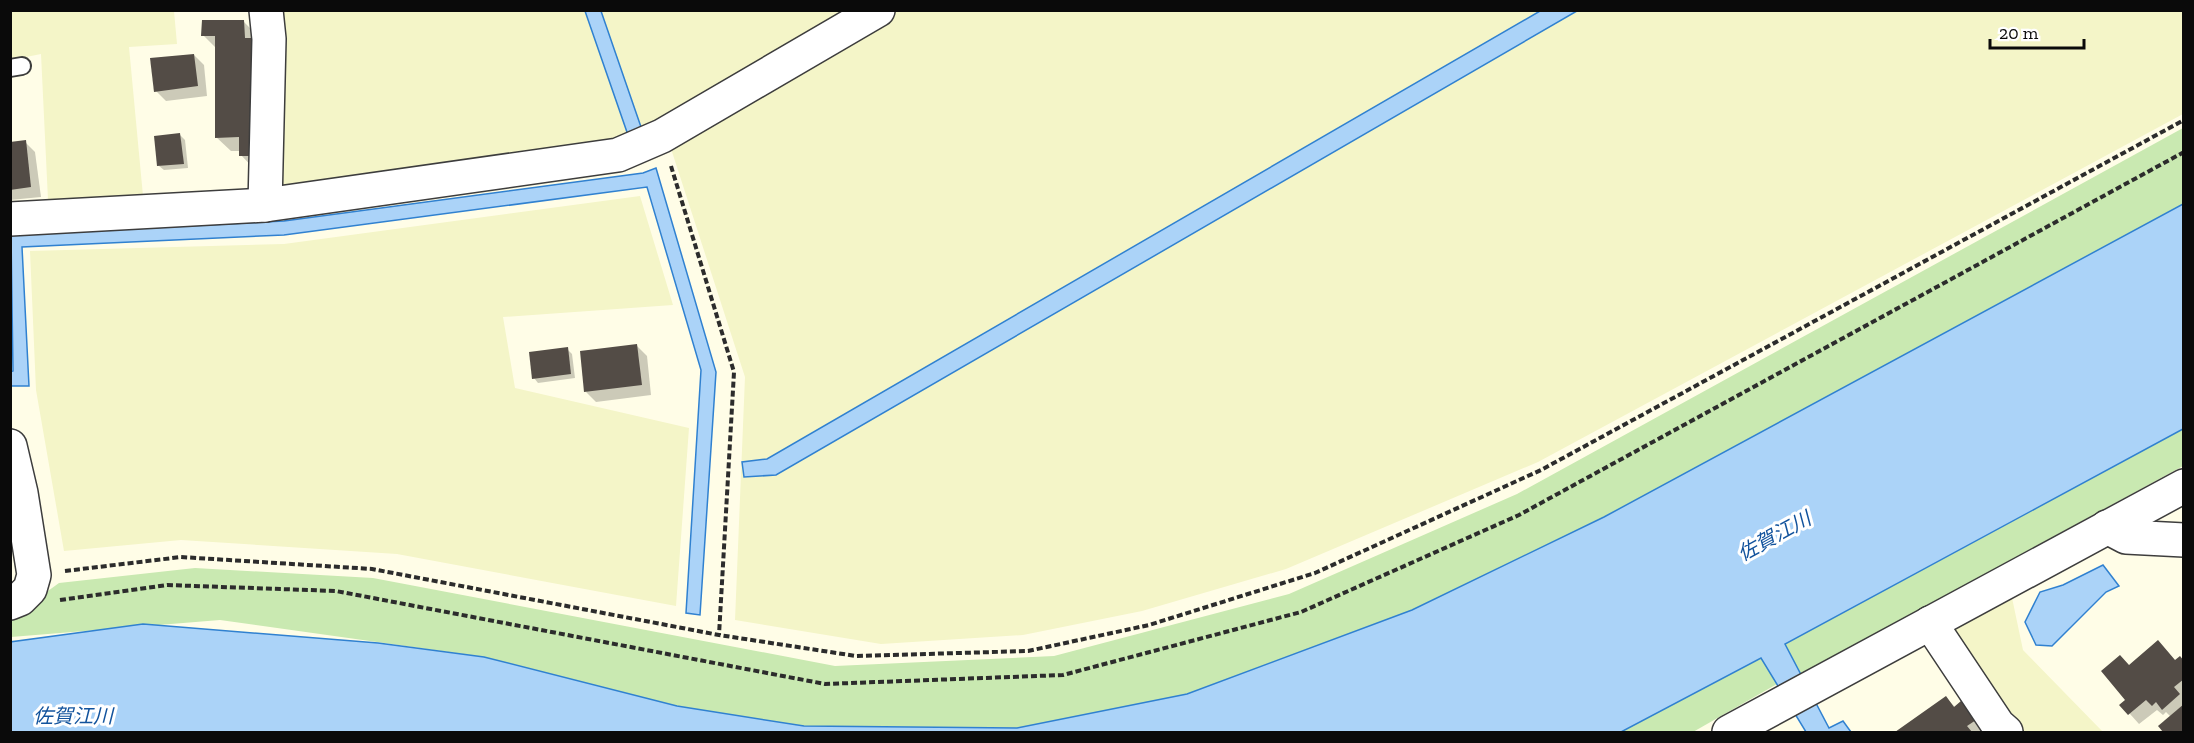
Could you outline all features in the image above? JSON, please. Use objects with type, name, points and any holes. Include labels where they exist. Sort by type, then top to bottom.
[{"type":"street","points":[[265,205],[269,39],[266,10]]},
{"type":"street","points":[[10,219],[265,205],[618,155],[662,136],[878,10]]},
{"type":"street","points":[[10,446],[21,493],[21,592]]},
{"type":"street","points":[[1729,732],[1771,718],[1819,683],[2184,486]]},
{"type":"street","points":[[2107,527],[2126,537],[2184,540]]},
{"type":"street","points":[[1930,623],[1998,725],[2006,732]]},
{"type":"path","points":[[21,592],[181,557],[372,569],[719,635],[856,656],[1028,651],[1149,625],[1316,573],[1541,470],[2184,120]]},
{"type":"path","points":[[662,136],[734,372],[719,635]]},
{"type":"path","points":[[21,592],[41,602],[167,585],[336,591],[825,684],[1063,675],[1301,612],[1519,515],[2184,152]]},
{"type":"green space","points":[[11,11],[174,11],[177,44],[129,47],[143,196],[48,200],[41,54],[11,60]]},
{"type":"green space","points":[[277,11],[2183,11],[2183,114],[1538,462],[1286,569],[1142,611],[1023,635],[881,644],[735,620],[745,377],[663,124],[617,147],[282,186]]},
{"type":"green space","points":[[2183,128],[2183,204],[1604,517],[1412,610],[1187,694],[1017,728],[804,726],[677,706],[484,657],[220,620],[11,637],[11,611],[23,609],[59,583],[195,568],[373,578],[835,666],[1054,656],[1289,594],[1517,494]]},
{"type":"green space","points":[[640,196],[673,305],[503,317],[515,388],[689,428],[676,606],[397,554],[181,540],[64,551],[36,390],[30,251],[284,244]]},
{"type":"green space","points":[[2183,429],[2183,466],[1801,674],[1785,644]]},
{"type":"green space","points":[[2011,593],[2023,650],[2103,732],[2024,732],[2008,715],[1943,629]]},
{"type":"green space","points":[[1761,658],[1777,684],[1693,732],[1621,732]]},
{"type":"water","points":[[585,11],[601,11],[641,127],[628,135]]},
{"type":"water","points":[[1540,11],[1577,11],[776,475],[744,477],[742,462],[767,459]]},
{"type":"water","points":[[656,168],[716,372],[700,615],[686,613],[701,370],[647,187],[284,235],[22,247],[29,386],[11,386],[10,372],[13,371],[11,235],[284,221],[643,173]]},
{"type":"water","name":"佐賀江川","points":[[2183,204],[2183,429],[1785,644],[1829,728],[1843,721],[1851,732],[1806,732],[1761,658],[1621,732],[11,732],[10,642],[143,624],[378,643],[484,657],[677,706],[804,726],[1017,728],[1187,694],[1412,610],[1604,517]]},
{"type":"water","points":[[2103,565],[2119,586],[2106,592],[2052,646],[2036,645],[2025,622],[2040,592],[2063,585]]},
{"type":"building","points":[[202,20],[244,20],[245,38],[255,38],[255,156],[239,156],[239,137],[215,138],[215,36],[201,36]]},
{"type":"building","points":[[194,54],[198,86],[154,92],[150,58]]},
{"type":"building","points":[[180,133],[184,164],[157,166],[154,136]]},
{"type":"building","points":[[26,140],[31,187],[10,190],[10,142]]},
{"type":"building","points":[[637,344],[642,385],[584,392],[580,351]]},
{"type":"building","points":[[568,347],[571,374],[532,379],[529,352]]},
{"type":"building","points":[[2158,640],[2175,660],[2180,656],[2184,661],[2184,679],[2174,687],[2180,694],[2162,710],[2156,702],[2152,706],[2146,700],[2128,715],[2119,705],[2125,700],[2101,671],[2120,655],[2129,665]]},
{"type":"building","points":[[1946,696],[1954,707],[1961,701],[1976,720],[1967,726],[1972,732],[1895,732]]},
{"type":"building","points":[[2184,704],[2184,732],[2163,732],[2158,726]]}]
